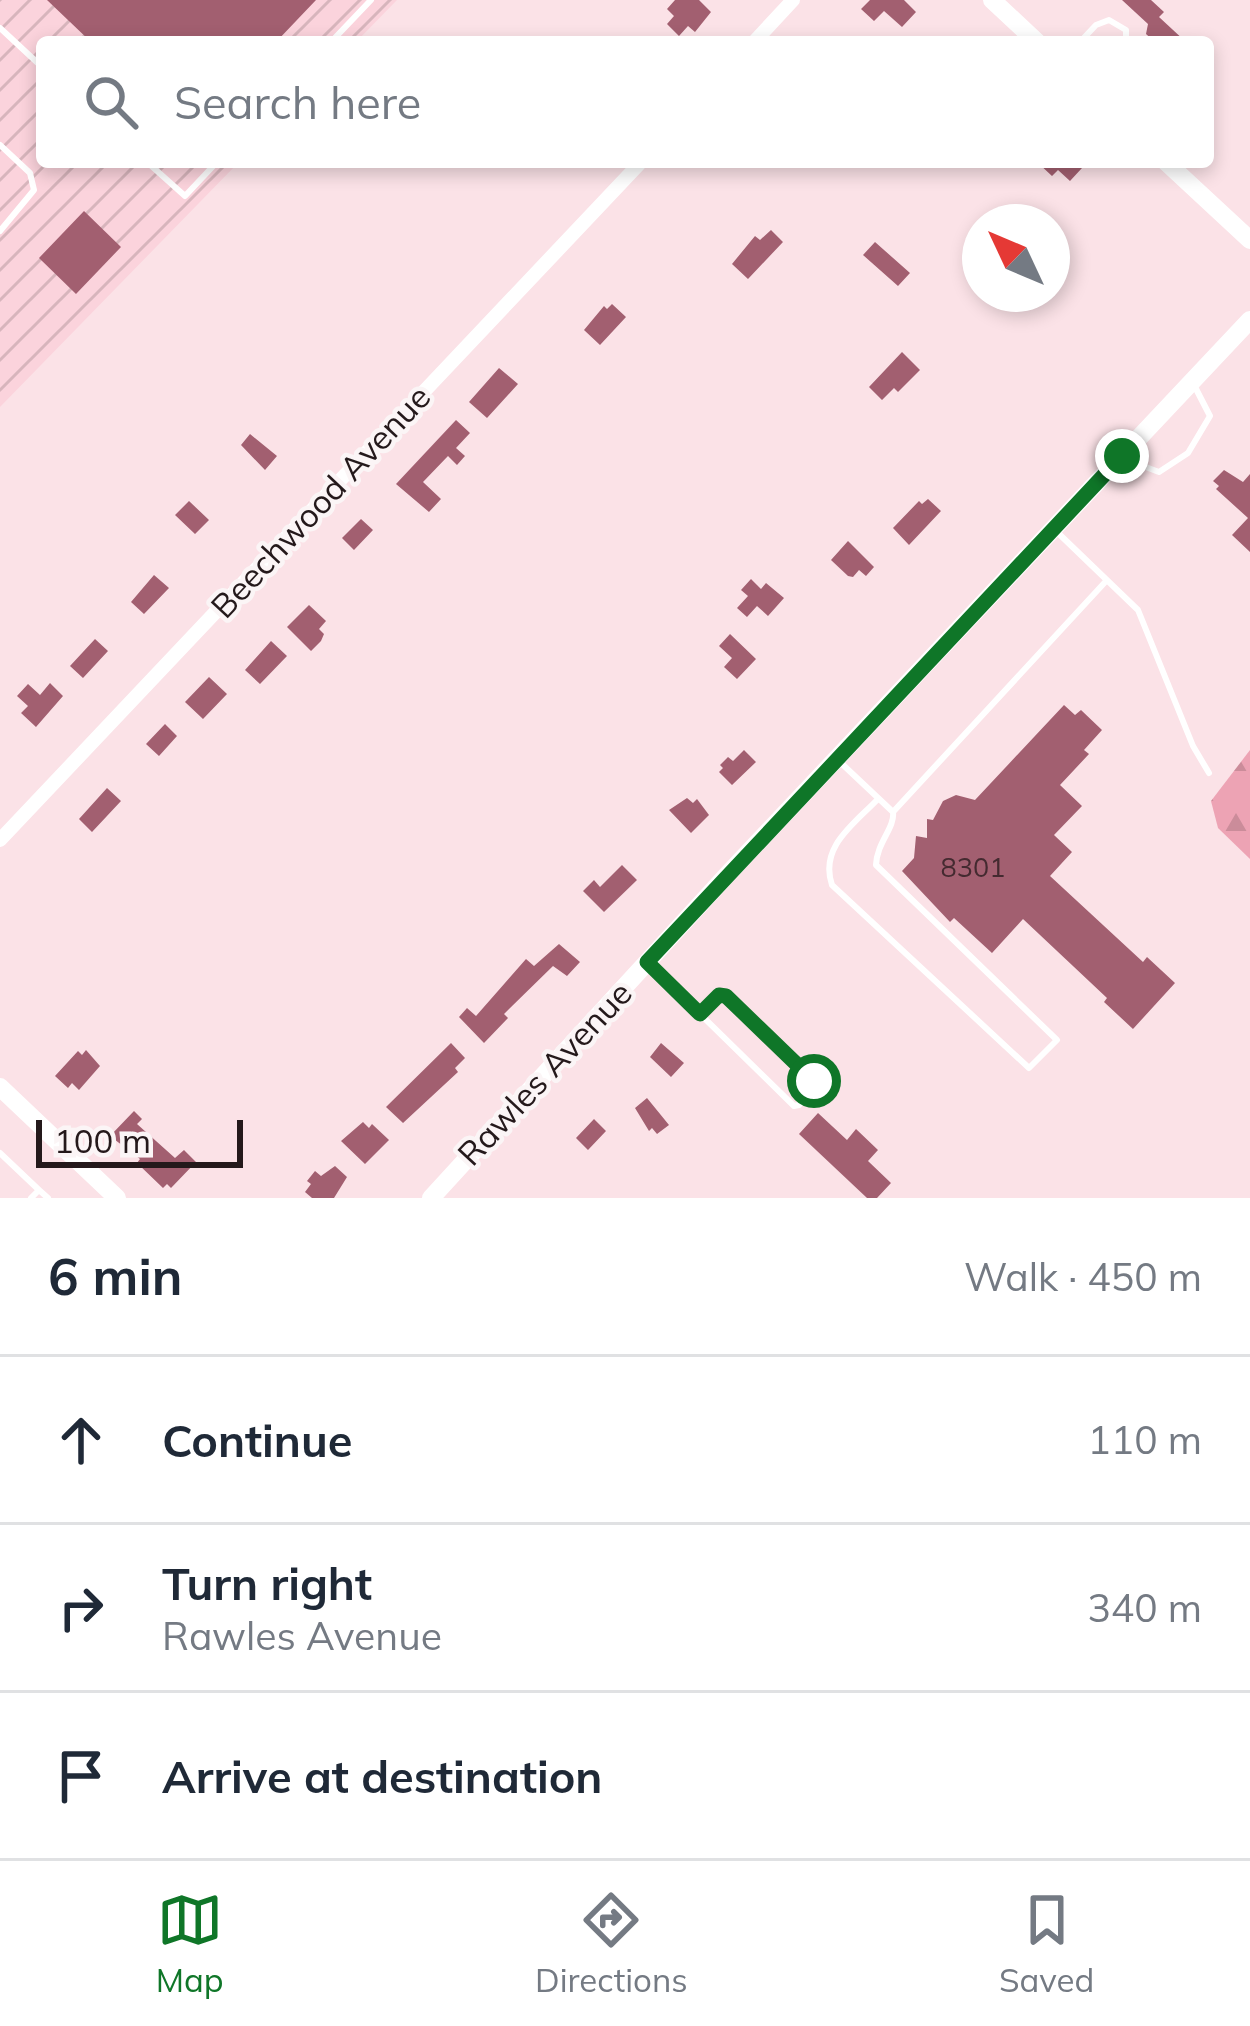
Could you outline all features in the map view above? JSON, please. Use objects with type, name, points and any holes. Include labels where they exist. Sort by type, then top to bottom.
[{"type":"street","points":[[760,36],[793,0]]},
{"type":"street","points":[[992,0],[1031,36]]},
{"type":"street","name":"Beechwood Avenue","points":[[0,840],[634,168]]},
{"type":"street","points":[[1172,168],[1250,240]]},
{"type":"street","name":"Rawles Avenue","points":[[431,1198],[1250,320]]},
{"type":"street","points":[[0,1087],[107,1195]]},
{"type":"lane","points":[[338,36],[371,0]]},
{"type":"lane","points":[[1086,36],[1108,20],[1126,31],[1126,36]]},
{"type":"lane","points":[[0,28],[36,61]]},
{"type":"lane","points":[[0,146],[30,173],[34,190],[0,231]]},
{"type":"lane","points":[[154,168],[185,196],[211,168]]},
{"type":"lane","points":[[1122,456],[1159,472],[1188,453],[1210,416],[1192,382]]},
{"type":"lane","points":[[1054,529],[1138,610],[1193,746],[1209,773]]},
{"type":"lane","points":[[893,812],[1107,580]]},
{"type":"lane","points":[[837,759],[893,812],[894,820],[877,846],[876,865],[1057,1040],[1029,1069],[832,885],[826,869],[829,855],[878,799]]},
{"type":"lane","points":[[647,962],[700,1014],[794,1106],[800,1105],[814,1086],[726,996],[719,995],[700,1014]]},
{"type":"lane","points":[[0,1153],[48,1198]]},
{"type":"lane","points":[[31,1198],[39,1190]]},
{"type":"shaded area","points":[[0,0],[397,0],[362,36],[36,36],[36,168],[233,168],[0,407]]},
{"type":"green space","points":[[1250,750],[1250,859],[1218,828],[1211,801]]},
{"type":"building","points":[[47,0],[316,0],[282,36],[85,36]]},
{"type":"building","points":[[675,0],[699,0],[711,12],[695,32],[688,26],[679,36],[667,24],[674,16],[667,9]]},
{"type":"building","points":[[870,0],[904,0],[916,12],[902,27],[884,11],[874,21],[861,9]]},
{"type":"building","points":[[1122,0],[1151,0],[1164,12],[1159,17],[1180,36],[1148,36],[1148,24]]},
{"type":"building","points":[[1043,168],[1082,168],[1070,181],[1058,170],[1052,176]]},
{"type":"building","points":[[84,211],[121,247],[76,294],[39,258]]},
{"type":"building","points":[[771,230],[783,242],[748,279],[732,264],[755,236],[760,240]]},
{"type":"building","points":[[875,242],[910,273],[898,286],[863,255]]},
{"type":"building","points":[[612,304],[626,317],[600,345],[584,330],[604,306],[607,309]]},
{"type":"building","points":[[902,352],[920,370],[898,392],[894,388],[882,400],[869,387]]},
{"type":"building","points":[[499,368],[518,384],[487,418],[469,402]]},
{"type":"building","points":[[456,420],[470,433],[456,448],[465,456],[457,465],[448,456],[423,482],[441,499],[429,512],[396,484]]},
{"type":"building","points":[[250,434],[277,456],[265,470],[241,445]]},
{"type":"building","points":[[1224,470],[1243,482],[1250,474],[1250,552],[1232,535],[1248,518],[1213,481]]},
{"type":"building","points":[[928,499],[941,511],[909,545],[893,528],[919,501]]},
{"type":"building","points":[[189,501],[209,520],[195,534],[175,515]]},
{"type":"building","points":[[361,519],[373,530],[354,550],[342,538]]},
{"type":"building","points":[[848,541],[874,567],[866,576],[859,570],[848,576],[831,560]]},
{"type":"building","points":[[154,575],[169,588],[144,614],[131,602]]},
{"type":"building","points":[[751,579],[761,589],[766,583],[784,598],[768,616],[757,606],[747,617],[737,608],[748,596],[741,590]]},
{"type":"building","points":[[309,605],[326,621],[319,629],[324,634],[321,641],[311,651],[287,627]]},
{"type":"building","points":[[730,634],[756,659],[737,679],[724,667],[732,658],[719,646]]},
{"type":"building","points":[[95,639],[108,651],[83,678],[70,666]]},
{"type":"building","points":[[271,641],[287,656],[260,684],[245,670]]},
{"type":"building","points":[[209,677],[227,694],[203,719],[185,702]]},
{"type":"building","points":[[50,683],[63,696],[36,727],[21,713],[28,706],[17,696],[28,684],[40,695]]},
{"type":"building","points":[[1064,705],[1075,715],[1081,710],[1102,730],[1084,750],[1089,754],[1060,785],[1082,806],[1054,835],[1072,852],[1050,876],[1143,962],[1147,957],[1175,983],[1133,1029],[1023,919],[992,953],[954,918],[950,922],[902,871],[914,858],[916,836],[927,838],[927,819],[933,820],[943,801],[956,795],[975,800]]},
{"type":"building","points":[[165,724],[177,736],[159,756],[146,744]]},
{"type":"building","points":[[744,750],[756,762],[732,785],[719,772],[720,765]]},
{"type":"building","points":[[107,788],[121,801],[92,832],[79,819]]},
{"type":"building","points":[[687,798],[693,803],[697,799],[709,815],[691,833],[669,810]]},
{"type":"building","points":[[622,865],[637,880],[604,912],[583,891],[594,880],[600,887]]},
{"type":"building","points":[[559,944],[580,962],[567,976],[553,966],[504,1014],[508,1018],[484,1043],[459,1017],[467,1008],[476,1016],[526,959],[534,966]]},
{"type":"building","points":[[451,1043],[465,1058],[455,1068],[458,1072],[403,1123],[386,1107]]},
{"type":"building","points":[[661,1043],[684,1063],[671,1077],[650,1057]]},
{"type":"building","points":[[86,1050],[100,1066],[79,1090],[72,1083],[68,1088],[55,1076],[78,1051],[82,1055]]},
{"type":"building","points":[[647,1098],[669,1125],[657,1134],[652,1128],[649,1131],[635,1108]]},
{"type":"building","points":[[134,1111],[142,1119],[137,1124],[175,1158],[184,1150],[196,1162],[171,1188],[167,1184],[163,1188],[137,1163],[140,1159],[110,1136]]},
{"type":"building","points":[[818,1113],[847,1140],[856,1129],[878,1150],[868,1161],[891,1183],[877,1198],[867,1198],[799,1134]]},
{"type":"building","points":[[594,1119],[606,1131],[588,1150],[576,1138]]},
{"type":"building","points":[[363,1122],[389,1140],[365,1164],[341,1141]]},
{"type":"building","points":[[335,1166],[347,1177],[334,1198],[312,1198],[305,1192],[315,1171],[321,1176]]},
{"type":"route","points":[[814,1081],[726,996],[719,995],[700,1014],[647,962],[1122,456]]}]
